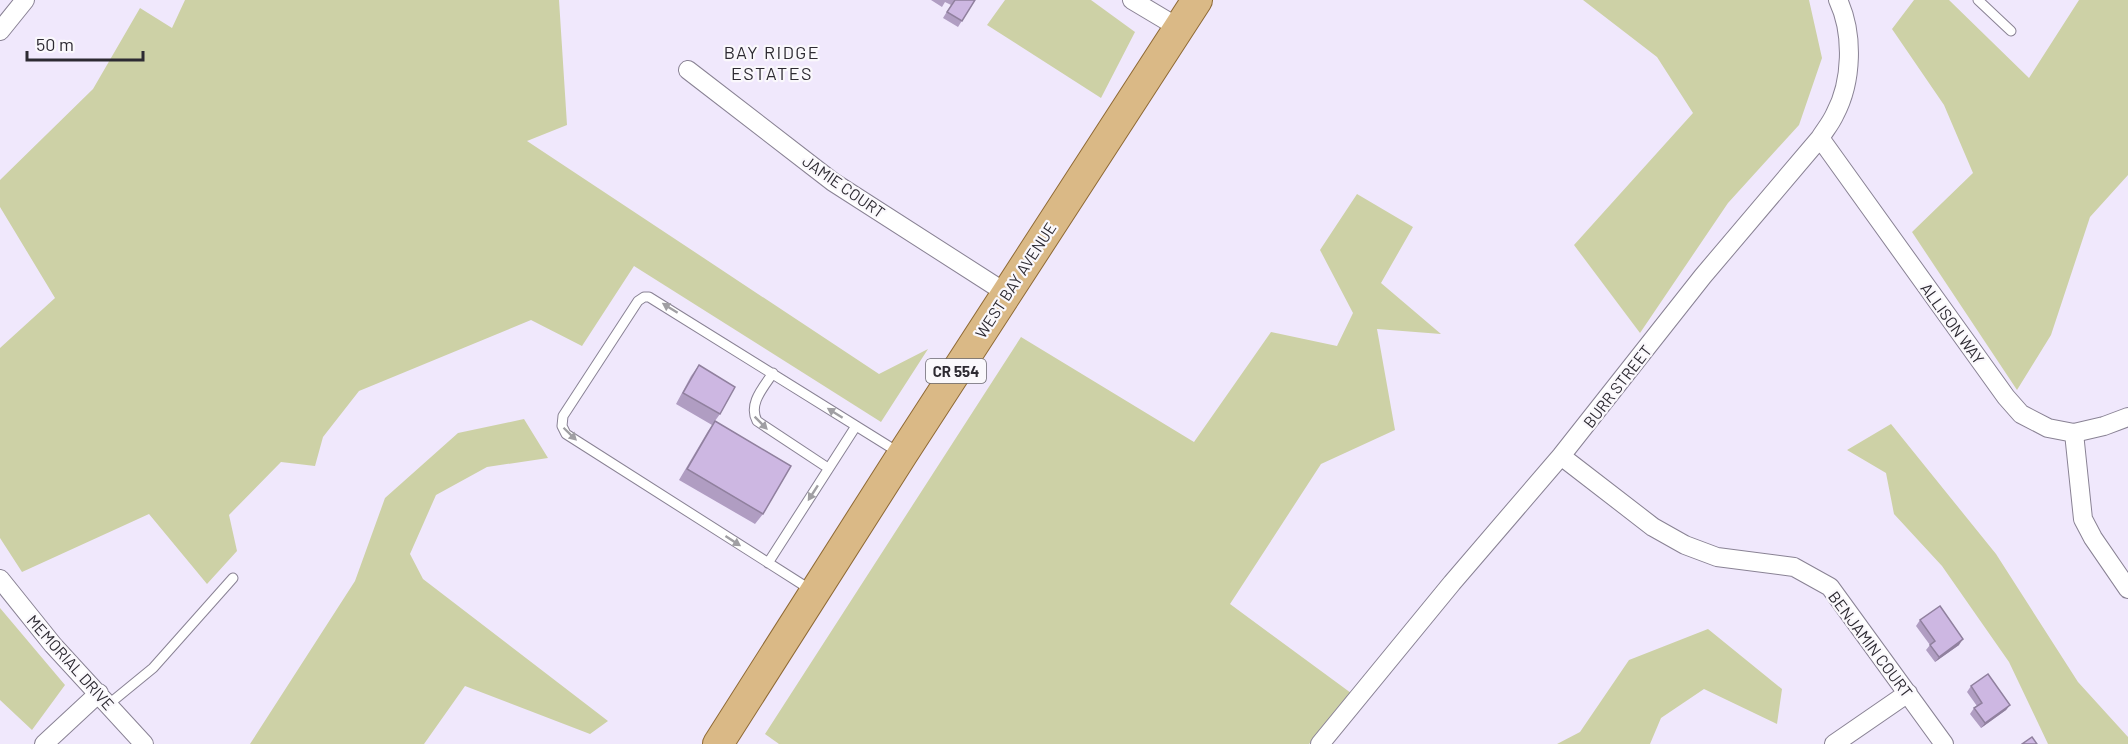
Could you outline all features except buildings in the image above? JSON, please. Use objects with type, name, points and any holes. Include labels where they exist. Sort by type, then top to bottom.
[{"type":"main road","name":"WEST BAY AVENUE","points":[[718,744],[1006,293],[1197,0]]},
{"type":"street","points":[[0,31],[25,0]]},
{"type":"street","points":[[1132,0],[1179,28]]},
{"type":"street","name":"BURR STREET","points":[[1320,744],[1452,583],[1561,456],[1703,276],[1820,138],[1836,113],[1845,87],[1848,37],[1843,11],[1838,0]]},
{"type":"street","name":"JAMIE COURT","points":[[688,70],[833,182],[1006,293]]},
{"type":"street","name":"ALLISON WAY","points":[[1820,138],[2006,397],[2021,414],[2048,428],[2074,433],[2104,426],[2128,417]]},
{"type":"street","points":[[2074,433],[2082,519],[2092,538],[2128,589]]},
{"type":"street","name":"BENJAMIN COURT","points":[[1561,456],[1653,526],[1685,545],[1717,557],[1794,567],[1830,587],[1944,744]]},
{"type":"street","name":"MEMORIAL DRIVE","points":[[0,579],[54,645],[144,744]]},
{"type":"street","points":[[1834,744],[1908,693]]},
{"type":"street","points":[[44,744],[104,699]]},
{"type":"lane","points":[[1978,0],[2011,31]]},
{"type":"lane","points":[[814,592],[566,434],[562,426],[563,416],[582,386],[638,301],[644,297],[655,299],[902,455]]},
{"type":"lane","points":[[773,373],[754,405],[753,415],[757,421],[828,468]]},
{"type":"lane","points":[[768,563],[856,426]]},
{"type":"lane","points":[[104,699],[153,668],[233,578]]},
{"type":"green space","points":[[185,0],[559,0],[567,125],[527,141],[879,374],[928,349],[881,422],[634,266],[582,346],[531,320],[359,391],[323,437],[315,466],[281,462],[229,515],[237,551],[207,584],[149,514],[22,572],[0,538],[0,348],[55,298],[0,207],[0,180],[93,89],[140,8],[172,28]]},
{"type":"green space","points":[[1005,0],[1091,0],[1135,32],[1101,98],[987,25]]},
{"type":"green space","points":[[1583,0],[1809,0],[1822,58],[1799,125],[1728,203],[1640,333],[1574,245],[1693,113],[1657,57]]},
{"type":"green space","points":[[1914,0],[1949,0],[2029,78],[2079,0],[2128,0],[2128,175],[2090,217],[2051,335],[2017,390],[1912,232],[1973,173],[1944,105],[1892,29]]},
{"type":"green space","points":[[1357,194],[1413,227],[1381,283],[1441,334],[1377,329],[1395,430],[1321,464],[1230,604],[1351,693],[1309,744],[779,744],[765,734],[1021,337],[1194,442],[1271,332],[1337,346],[1353,313],[1320,250]]},
{"type":"green space","points":[[524,419],[548,458],[487,467],[436,495],[410,554],[423,579],[608,721],[590,734],[465,686],[424,744],[250,744],[355,581],[385,498],[458,433]]},
{"type":"green space","points":[[1891,424],[1996,554],[2078,682],[2128,737],[2128,744],[2048,744],[2009,662],[1942,566],[1894,514],[1886,473],[1847,450]]},
{"type":"green space","points":[[0,608],[65,685],[32,730],[0,700]]},
{"type":"green space","points":[[1708,629],[1782,689],[1777,724],[1704,689],[1661,718],[1650,744],[1557,744],[1580,732],[1629,660]]},
{"type":"district","name":"BAY RIDGE ESTATES","points":[[772,62]]}]
